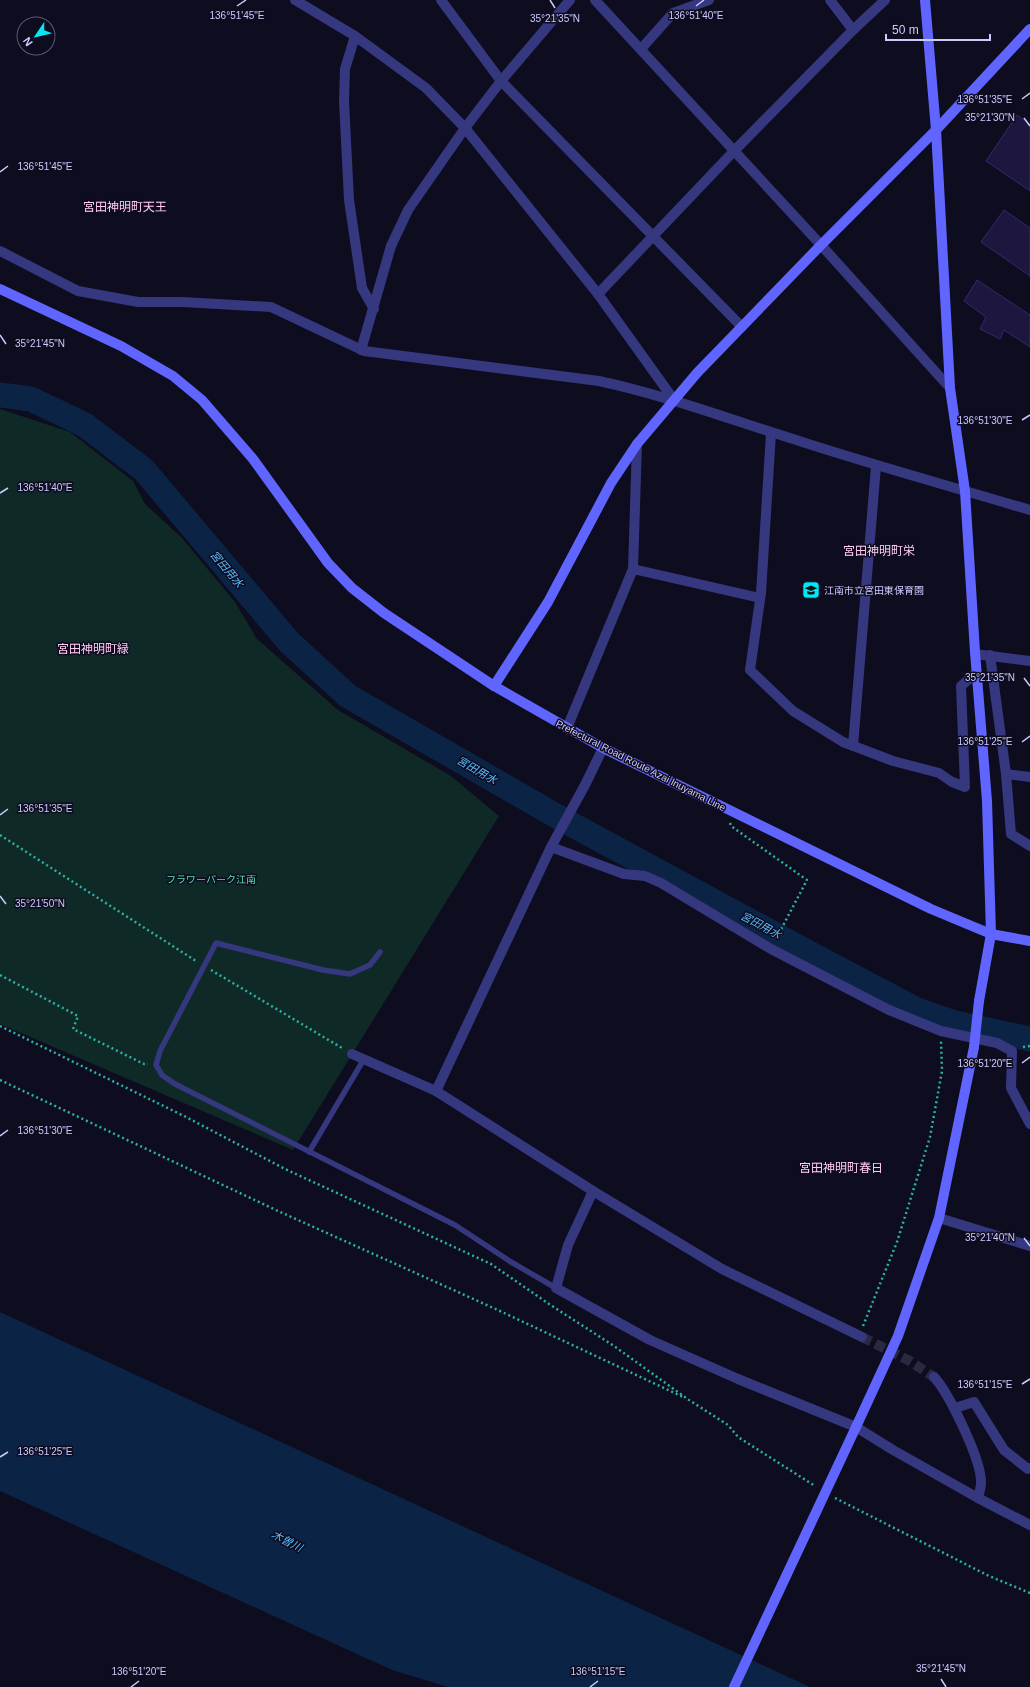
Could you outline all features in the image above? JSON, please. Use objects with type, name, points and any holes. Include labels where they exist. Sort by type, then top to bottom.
[{"type":"street","points":[[295,0],[355,36],[426,88],[465,128],[598,294],[674,400]]},
{"type":"street","points":[[441,0],[501,81],[742,327]]},
{"type":"street","points":[[361,350],[391,246],[408,210],[465,128],[501,81],[570,0]]},
{"type":"street","points":[[595,0],[821,245],[950,388]]},
{"type":"street","points":[[641,49],[673,14],[709,0]]},
{"type":"street","points":[[830,0],[853,30]]},
{"type":"street","points":[[598,294],[652,235],[734,151],[853,30],[885,0]]},
{"type":"street","points":[[734,1687],[898,1336],[939,1218],[974,1047],[991,934],[987,801],[976,673],[965,491],[950,388],[936,130],[925,0]]},
{"type":"street","points":[[494,686],[548,602],[611,483],[637,444],[697,373],[821,245],[936,130],[1030,29]]},
{"type":"street","points":[[355,36],[345,69],[344,109],[349,200],[362,288],[374,309]]},
{"type":"street","points":[[0,251],[78,291],[138,302],[183,302],[271,307],[361,350],[599,381],[674,400],[771,433],[876,466],[1030,510]]},
{"type":"street","name":"Prefectural Road Route Azai Inuyama Line","points":[[0,289],[121,346],[173,376],[202,400],[253,459],[328,563],[352,588],[384,613],[494,686],[603,748],[931,909],[991,934],[1030,941]]},
{"type":"street","points":[[771,433],[760,598],[750,670],[793,711],[843,742],[893,761],[939,773],[952,782],[965,787],[961,686],[976,673]]},
{"type":"street","points":[[567,728],[633,569],[637,444]]},
{"type":"street","points":[[854,746],[876,466]]},
{"type":"street","points":[[633,569],[760,598]]},
{"type":"street","points":[[975,654],[1030,661]]},
{"type":"street","points":[[990,655],[1006,774],[1011,834],[1030,846]]},
{"type":"street","points":[[436,1091],[551,847],[585,786],[603,748]]},
{"type":"street","points":[[1006,774],[1030,777]]},
{"type":"street","points":[[551,847],[624,874],[645,876],[661,883],[778,953],[889,1010],[941,1032],[997,1043],[1012,1051],[1011,1088],[1030,1124]]},
{"type":"street","points":[[352,1054],[436,1091],[593,1191],[722,1269],[861,1336]]},
{"type":"street","points":[[593,1191],[568,1245],[556,1288],[650,1340],[738,1379],[856,1427],[893,1450],[978,1498],[1030,1525]]},
{"type":"street","points":[[939,1218],[1030,1246]]},
{"type":"street","points":[[934,1377],[955,1408],[975,1458],[981,1482],[978,1498]]},
{"type":"street","points":[[955,1408],[974,1402],[1004,1450],[1028,1469],[1030,1468]]},
{"type":"lane","points":[[380,952],[370,965],[350,974],[323,970],[216,943],[160,1051],[156,1065],[162,1075],[175,1084],[455,1225],[511,1262],[556,1288]]},
{"type":"lane","points":[[309,1152],[364,1059]]},
{"type":"path","points":[[723,808],[731,826],[807,880],[774,944]]},
{"type":"path","points":[[0,835],[204,966],[352,1054]]},
{"type":"path","points":[[0,975],[78,1016],[73,1029],[144,1064],[156,1065]]},
{"type":"path","points":[[0,1026],[186,1117],[285,1169],[490,1264],[614,1346],[689,1400],[728,1425],[738,1437],[788,1470],[822,1490]]},
{"type":"path","points":[[861,1336],[897,1242],[930,1137],[942,1070],[941,1032]]},
{"type":"path","points":[[0,1080],[278,1211],[500,1311],[689,1400]]},
{"type":"path","points":[[828,1494],[989,1576],[1030,1593]]},
{"type":"green space","name":"フラワーパーク江南","points":[[0,409],[70,432],[133,481],[145,504],[182,538],[235,602],[257,639],[338,710],[451,776],[499,816],[293,1150],[0,1024]]},
{"type":"water","name":"木曽川","points":[[0,1312],[810,1687],[448,1687],[392,1670],[0,1491]]},
{"type":"building","points":[[1017,115],[1030,124],[1030,191],[986,161]]},
{"type":"building","points":[[1004,210],[1030,228],[1030,276],[981,242]]},
{"type":"building","points":[[977,280],[1030,315],[1030,347],[1004,330],[1000,339],[980,329],[986,317],[964,301]]},
{"type":"waterway","name":"宮田用水","points":[[0,395],[31,399],[85,425],[144,470],[289,642],[348,696],[558,817],[917,1010],[955,1023],[1030,1039]]},
{"type":"tunnel","points":[[862,1337],[908,1360],[934,1377]]},
{"type":"place","name":"江南市立宮田東保育園","points":[[811,590]]},
{"type":"district","name":"宮田神明町天王","points":[[125,207]]},
{"type":"district","name":"宮田神明町栄","points":[[879,551]]},
{"type":"district","name":"宮田神明町緑","points":[[93,649]]},
{"type":"district","name":"宮田神明町春日","points":[[841,1168]]}]
